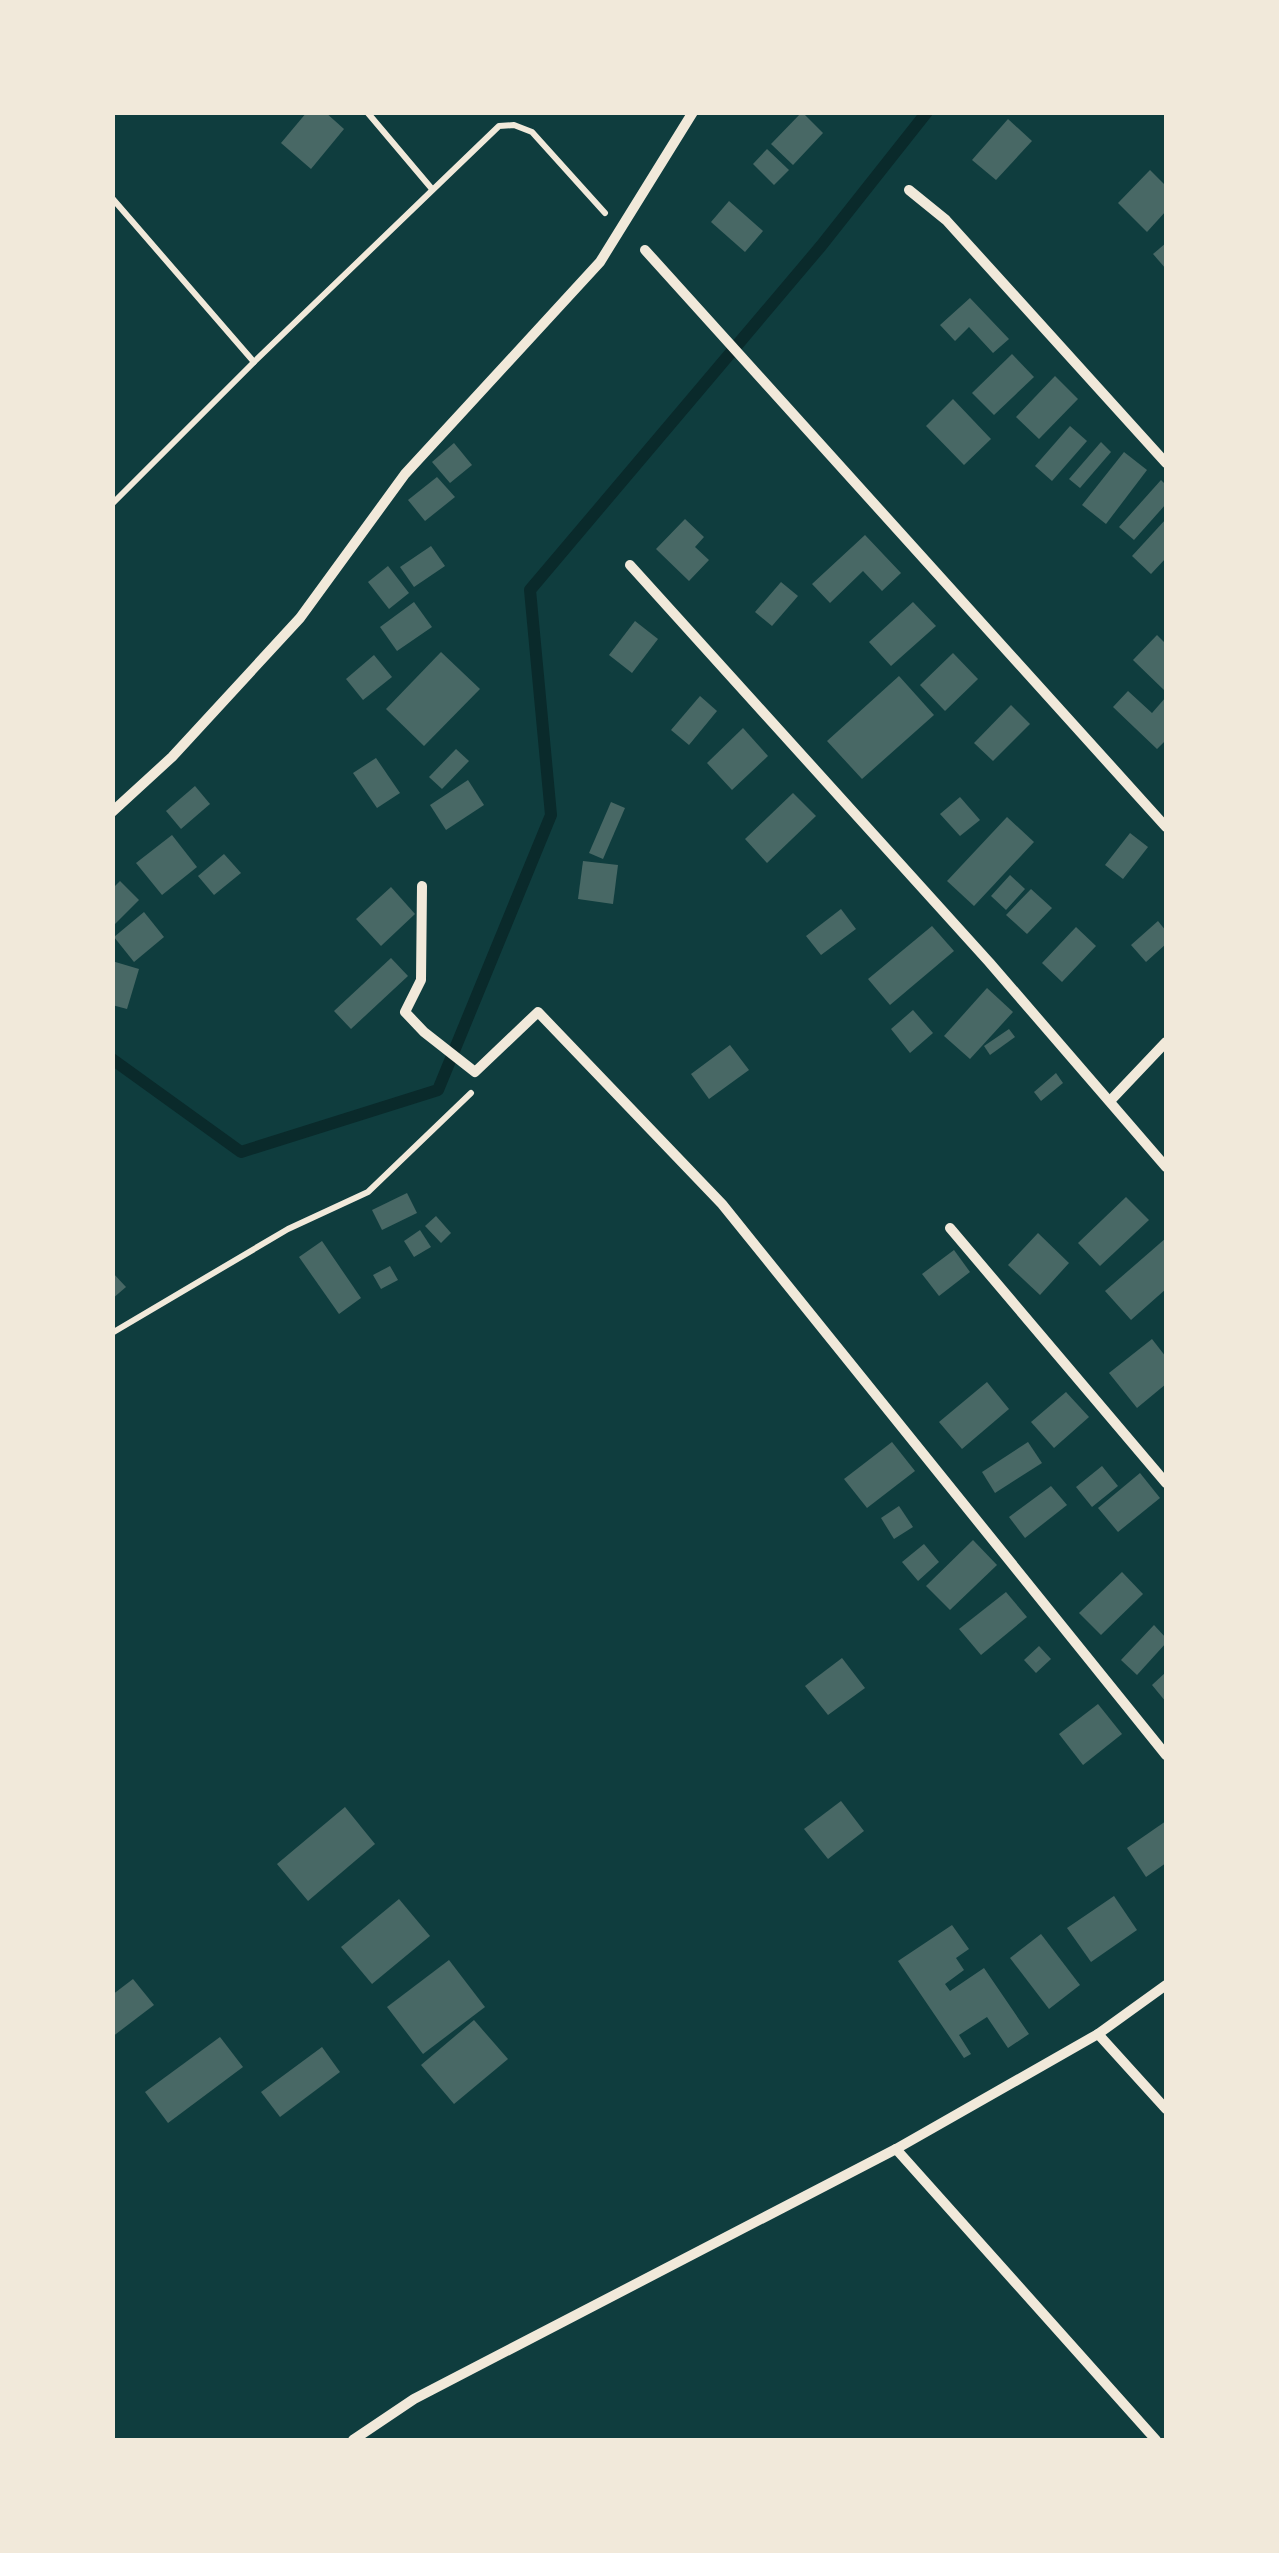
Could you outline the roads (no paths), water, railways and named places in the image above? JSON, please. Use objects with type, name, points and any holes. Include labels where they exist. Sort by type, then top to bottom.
[{"type":"street","points":[[112,812],[172,757],[300,618],[405,474],[600,262],[693,112]]},
{"type":"street","points":[[909,190],[946,220],[1166,463]]},
{"type":"street","points":[[645,250],[1166,827]]},
{"type":"street","points":[[630,565],[989,962],[1166,1167]]},
{"type":"street","points":[[422,886],[422,980],[405,1012],[475,1072],[538,1012],[722,1204],[1166,1754]]},
{"type":"street","points":[[1110,1101],[1166,1042]]},
{"type":"street","points":[[950,1228],[1166,1484]]},
{"type":"street","points":[[353,2440],[414,2399],[896,2149],[1098,2034],[1166,1985]]},
{"type":"street","points":[[1098,2034],[1166,2110]]},
{"type":"street","points":[[896,2149],[1156,2440]]},
{"type":"waterway","points":[[112,1059],[241,1152],[438,1090],[551,815],[530,590],[821,246],[927,112]]}]
